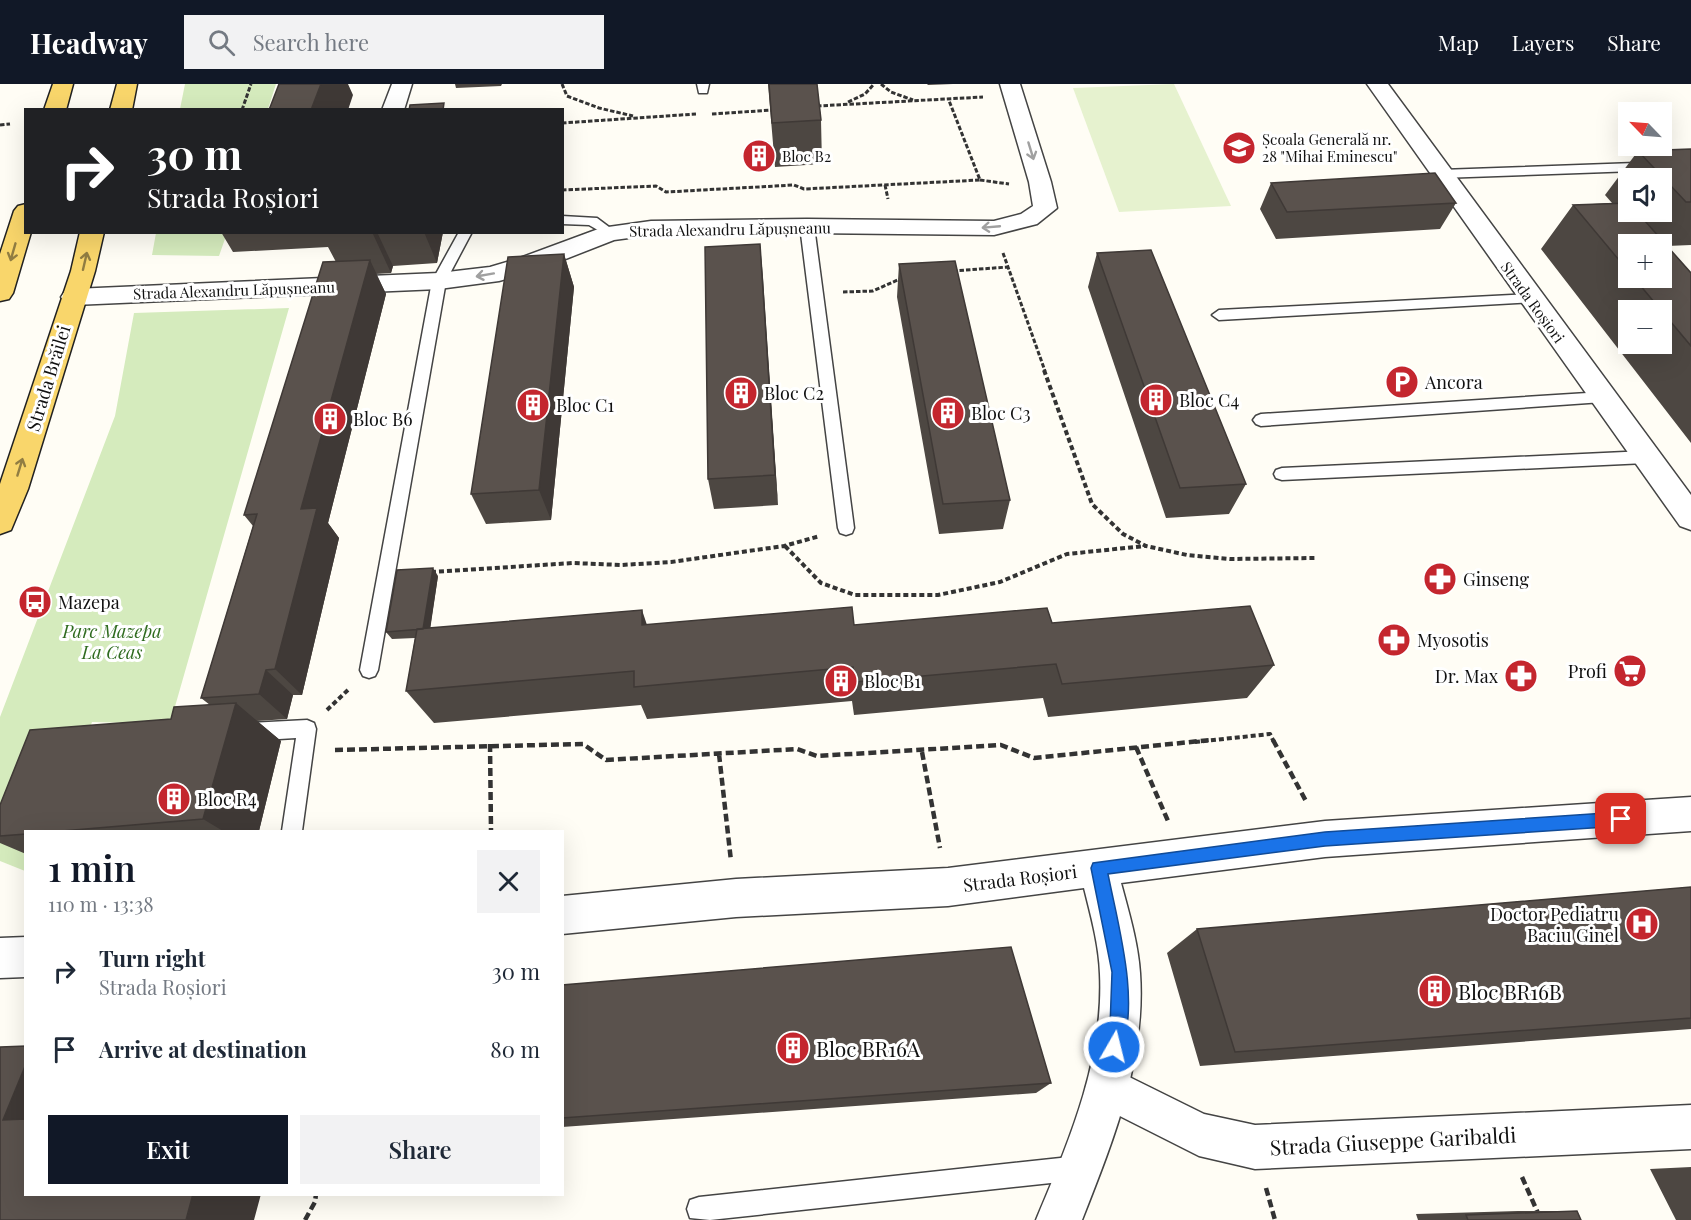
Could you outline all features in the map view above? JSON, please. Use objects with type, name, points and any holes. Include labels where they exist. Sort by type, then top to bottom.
[{"type":"main road","points":[[56,108],[63,84]]},
{"type":"main road","points":[[121,108],[127,84]]},
{"type":"main road","points":[[0,293],[24,217]]},
{"type":"main road","name":"Strada Brăilei","points":[[0,522],[13,489],[74,297],[91,234]]},
{"type":"street","points":[[394,108],[402,84]]},
{"type":"street","name":"Strada Roșiori","points":[[1377,84],[1691,518]]},
{"type":"street","name":"Strada Alexandru Lăpușneanu","points":[[74,297],[439,281],[490,274],[526,265],[610,233],[651,228],[807,226],[994,228],[1029,219],[1045,208],[1040,182],[1012,90]]},
{"type":"street","name":"Strada Roșiori","points":[[564,915],[736,898],[948,887],[1325,839],[1691,814]]},
{"type":"street","points":[[1059,1220],[1080,1168],[1107,1088],[1118,1027],[1120,972],[1099,868]]},
{"type":"street","points":[[0,958],[24,957]]},
{"type":"street","name":"Strada Giuseppe Garibaldi","points":[[1107,1088],[1199,1134],[1255,1147],[1691,1127]]},
{"type":"lane","points":[[1441,174],[1691,165]]},
{"type":"lane","points":[[564,220],[592,221],[610,233]]},
{"type":"lane","points":[[807,226],[846,528]]},
{"type":"lane","points":[[369,670],[439,281],[465,234]]},
{"type":"lane","points":[[1219,315],[1531,299]]},
{"type":"lane","points":[[1261,420],[1602,397]]},
{"type":"lane","points":[[1282,474],[1646,457]]},
{"type":"lane","points":[[227,734],[307,729],[292,830]]},
{"type":"lane","points":[[699,1209],[1080,1168]]},
{"type":"path","points":[[243,108],[251,84]]},
{"type":"path","points":[[562,84],[567,96],[599,108],[637,116]]},
{"type":"path","points":[[845,103],[865,94],[874,84]]},
{"type":"path","points":[[881,84],[891,92],[916,101]]},
{"type":"path","points":[[812,106],[916,101],[1012,90]]},
{"type":"path","points":[[564,190],[656,186],[666,192],[794,185],[804,189],[980,180],[948,98]]},
{"type":"path","points":[[710,114],[777,110]]},
{"type":"path","points":[[564,123],[637,116],[699,114]]},
{"type":"path","points":[[0,125],[10,124]]},
{"type":"path","points":[[994,228],[1092,504],[1118,530],[1146,546],[1196,557],[1316,558]]},
{"type":"path","points":[[943,271],[1008,267]]},
{"type":"path","points":[[815,292],[873,291],[905,278]]},
{"type":"path","points":[[386,574],[573,563],[621,566],[671,562],[784,546],[846,528]]},
{"type":"path","points":[[784,546],[821,584],[855,595],[938,595],[1000,582],[1067,554],[1146,546]]},
{"type":"path","points":[[307,729],[369,670]]},
{"type":"path","points":[[304,751],[490,744],[583,744],[606,760],[796,749],[817,756],[1001,746],[1034,758],[1270,734],[1325,839]]},
{"type":"path","points":[[490,744],[491,830]]},
{"type":"path","points":[[1136,747],[1184,858]]},
{"type":"path","points":[[922,752],[948,887]]},
{"type":"path","points":[[719,754],[736,898]]},
{"type":"path","points":[[305,1220],[316,1196]]},
{"type":"green space","points":[[185,84],[276,84],[268,108],[180,108]]},
{"type":"green space","points":[[1174,84],[1231,206],[1119,212],[1073,88]]},
{"type":"green space","points":[[156,234],[227,234],[219,256],[152,255]]},
{"type":"green space","name":"Parc Mazepa La Ceas","points":[[289,308],[170,724],[92,722],[56,830],[24,830],[24,871],[0,861],[0,717],[115,416],[134,313]]},
{"type":"building","points":[[279,84],[321,84],[312,108],[270,108]]},
{"type":"building","points":[[769,84],[817,84],[821,120],[772,123]]},
{"type":"building","points":[[444,103],[443,108],[409,108],[410,105]]},
{"type":"building","points":[[1691,149],[1691,202],[1686,202],[1672,187],[1672,168],[1654,168],[1643,156],[1672,156],[1672,150]]},
{"type":"building","points":[[1435,173],[1456,203],[1287,212],[1271,183]]},
{"type":"building","points":[[1618,203],[1618,222],[1646,222],[1656,234],[1618,234],[1618,259],[1573,205]]},
{"type":"building","name":"Bloc C2","points":[[760,244],[775,475],[708,479],[705,247]]},
{"type":"building","points":[[1151,250],[1246,484],[1180,488],[1097,253]]},
{"type":"building","points":[[1672,252],[1691,273],[1691,346],[1672,323],[1672,300],[1652,300],[1642,288],[1672,288]]},
{"type":"building","name":"Bloc C1","points":[[564,254],[539,490],[471,494],[508,257]]},
{"type":"building","points":[[370,260],[301,509],[317,508],[275,669],[266,670],[259,694],[201,698],[257,514],[244,515],[323,262]]},
{"type":"building","name":"Bloc C3","points":[[955,261],[1010,500],[943,504],[899,264]]},
{"type":"building","points":[[433,568],[423,629],[386,632],[397,570]]},
{"type":"building","points":[[1250,606],[1274,665],[1062,684],[1056,664],[855,682],[853,667],[634,687],[634,671],[406,691],[417,629],[642,610],[642,625],[852,607],[854,625],[1047,608],[1052,623]]},
{"type":"building","points":[[236,703],[203,819],[74,830],[24,830],[24,834],[0,836],[0,805],[30,730],[171,719],[174,707]]},
{"type":"building","name":"Bloc BR16B","points":[[1691,887],[1691,1018],[1235,1052],[1197,929]]},
{"type":"building","name":"Bloc BR16A","points":[[1011,947],[1051,1083],[564,1118],[564,985]]},
{"type":"building","points":[[24,1046],[24,1069],[3,1120],[24,1119],[24,1196],[192,1196],[186,1220],[0,1220],[0,1047]]},
{"type":"building","points":[[1577,1211],[1581,1220],[1468,1220],[1466,1215]]},
{"type":"place","name":"Școala Generală nr. 28 \"Mihai Eminescu\"","points":[[1239,148]]},
{"type":"place","name":"Bloc B2","points":[[759,156]]},
{"type":"place","name":"Ancora","points":[[1402,382]]},
{"type":"place","name":"Bloc C2","points":[[741,393]]},
{"type":"place","name":"Bloc C4","points":[[1156,400]]},
{"type":"place","name":"Bloc C1","points":[[533,405]]},
{"type":"place","name":"Bloc C3","points":[[948,413]]},
{"type":"place","name":"Bloc B6","points":[[330,419]]},
{"type":"place","name":"Ginseng","points":[[1440,579]]},
{"type":"place","name":"Mazepa","points":[[35,602]]},
{"type":"place","name":"Myosotis","points":[[1394,640]]},
{"type":"place","name":"Profi","points":[[1630,671]]},
{"type":"place","name":"Dr. Max","points":[[1521,676]]},
{"type":"place","name":"Bloc B1","points":[[841,681]]},
{"type":"place","name":"Bloc R4","points":[[174,799]]},
{"type":"place","name":"Doctor Pediatru Baciu Ginel","points":[[1642,924]]},
{"type":"place","name":"Bloc BR16B","points":[[1435,991]]},
{"type":"place","name":"Bloc BR16A","points":[[793,1048]]},
{"type":"route","points":[[1114,1047],[1118,1027],[1120,972],[1099,868],[1325,839],[1621,819]]}]
